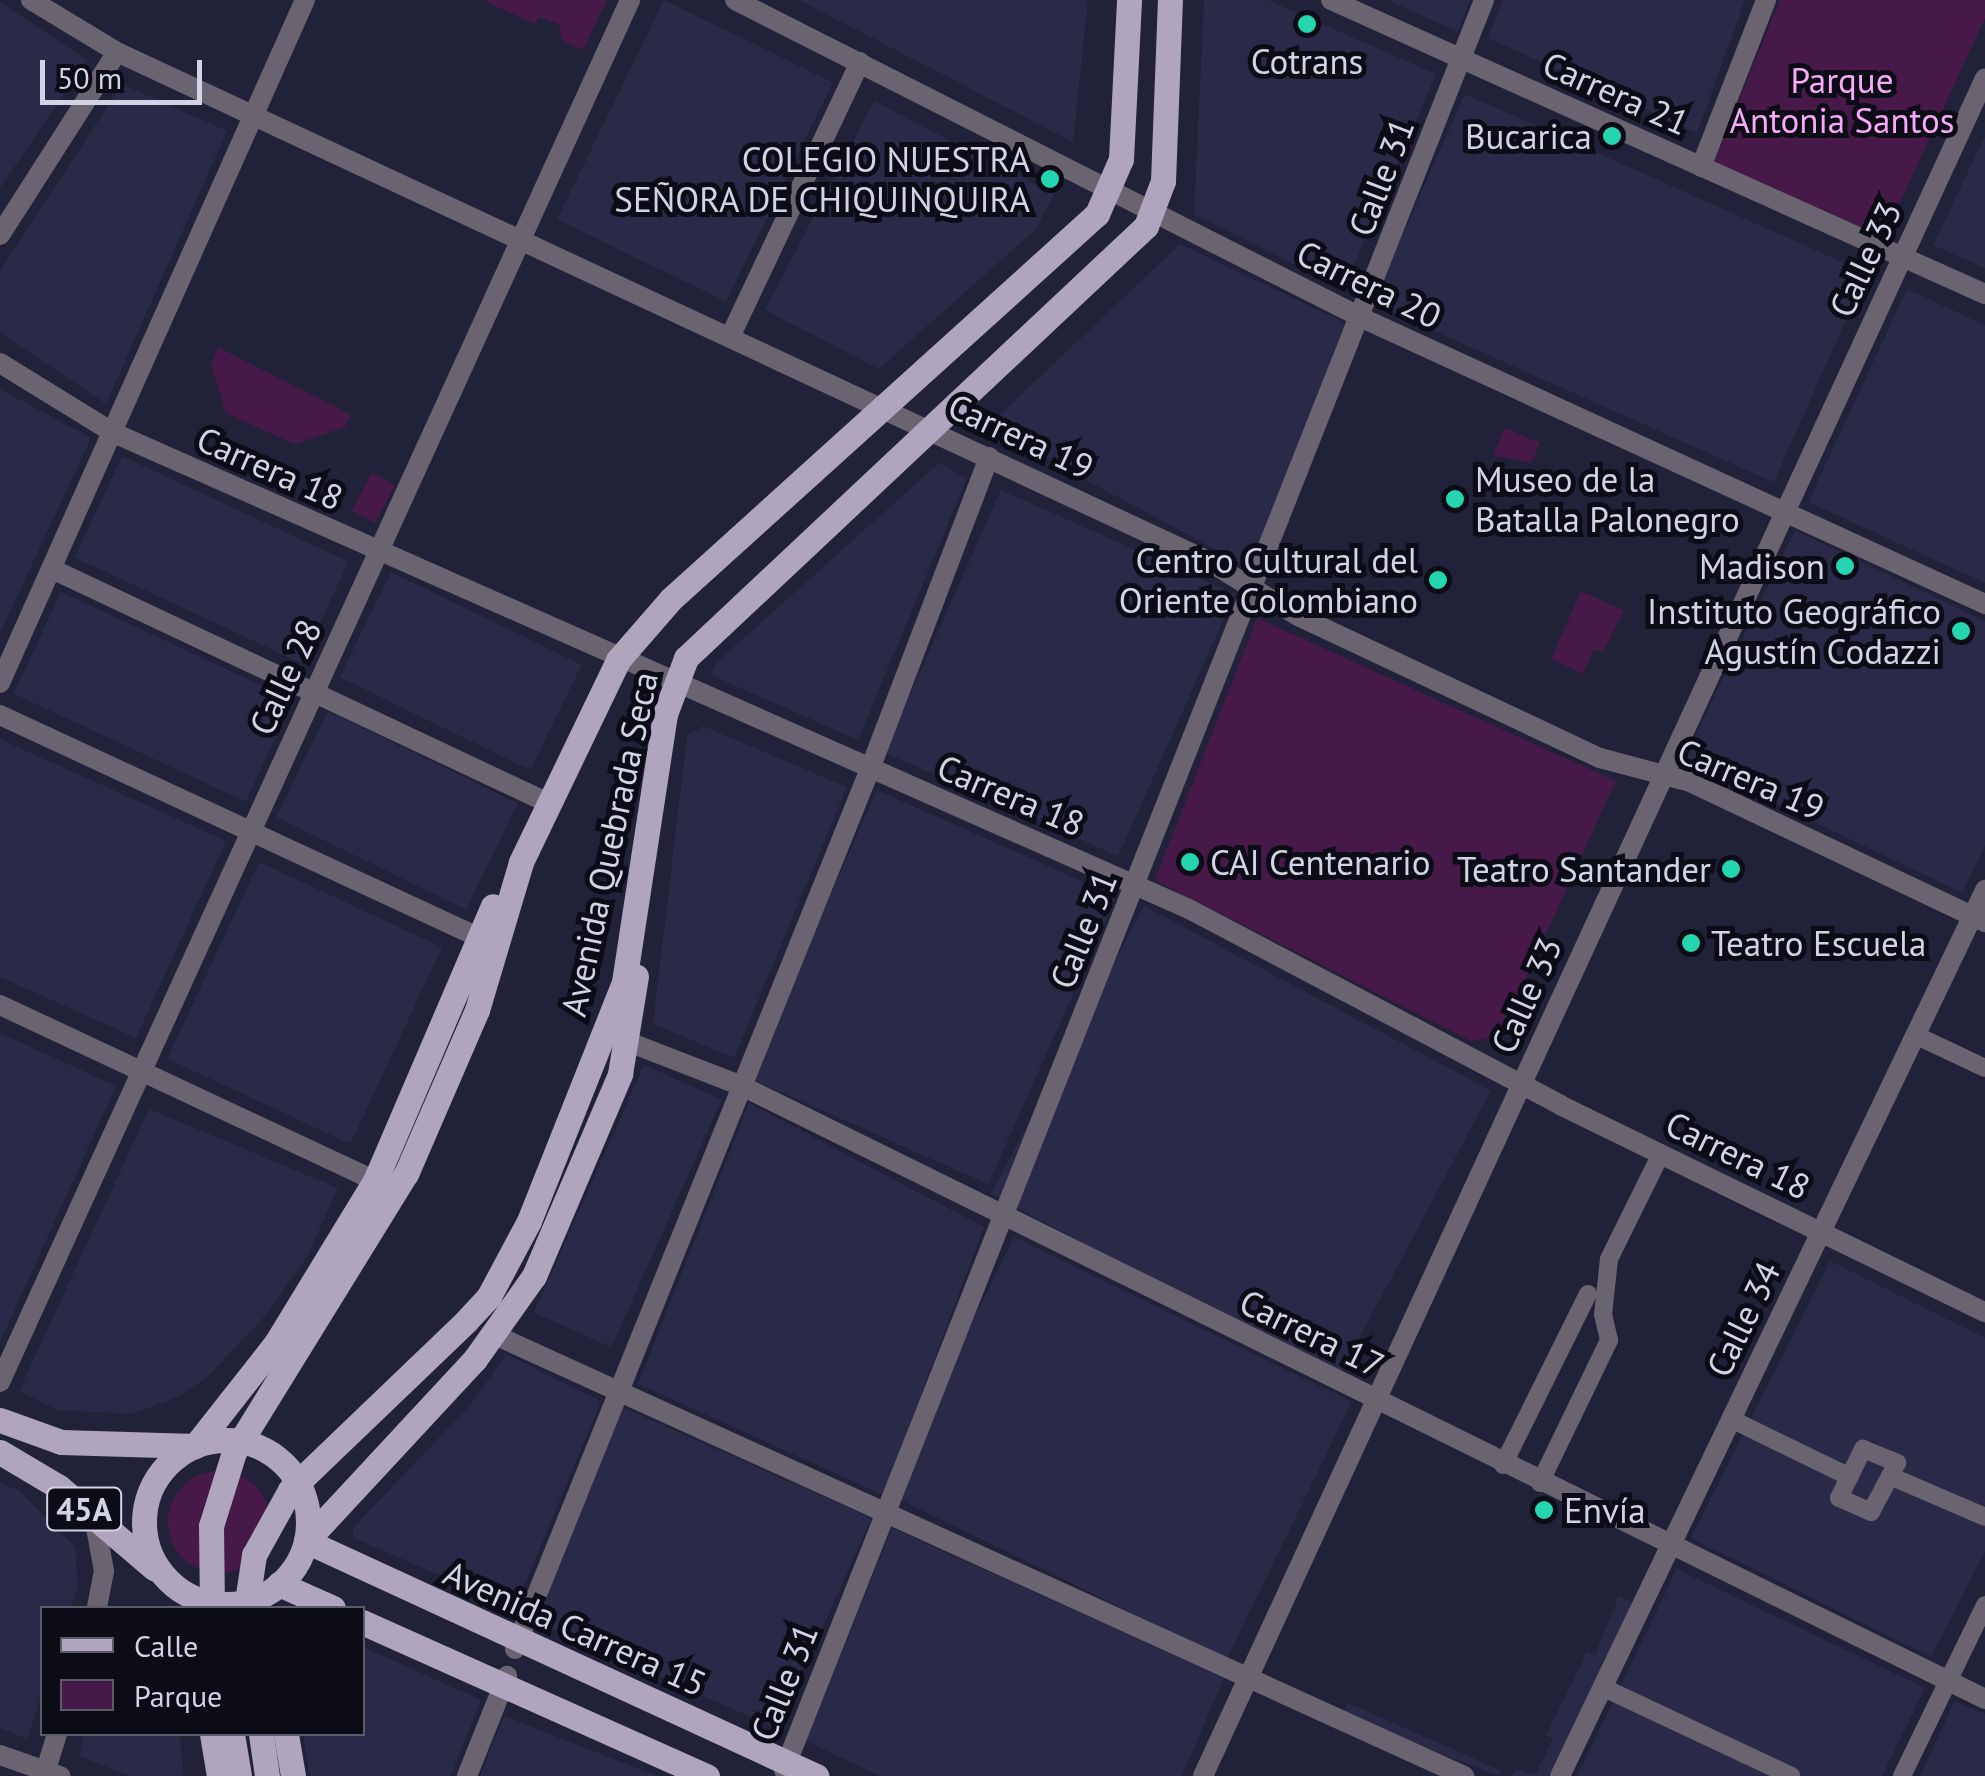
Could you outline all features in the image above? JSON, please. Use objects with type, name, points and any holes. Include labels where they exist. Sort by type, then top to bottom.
[{"type":"main road","name":"Avenida Quebrada Seca","points":[[212,1606],[211,1526],[234,1452],[406,1174],[477,1010],[502,914],[546,802],[618,660],[650,619],[1089,223],[1112,192],[1122,151],[1128,0]]},
{"type":"main road","name":"Avenida Quebrada Seca","points":[[246,1606],[254,1556],[290,1490],[489,1296],[529,1221],[595,1062],[617,1038],[672,684],[713,625],[1126,248],[1154,214],[1163,181],[1170,0]]},
{"type":"main road","points":[[195,1446],[276,1343],[375,1181],[478,937],[546,802]]},
{"type":"main road","points":[[324,1606],[276,1596],[306,1541],[495,1335],[548,1250],[617,1038]]},
{"type":"main road","name":"45A","points":[[0,1420],[61,1442],[195,1446],[240,1441],[281,1461],[304,1497],[306,1541]]},
{"type":"main road","name":"45A","points":[[177,1592],[149,1553],[146,1502],[156,1478],[195,1446]]},
{"type":"main road","name":"45A","points":[[0,1452],[94,1517],[177,1592],[231,1604],[276,1596]]},
{"type":"main road","name":"Avenida Carrera 15","points":[[306,1541],[516,1645],[786,1767],[816,1776]]},
{"type":"main road","points":[[365,1623],[505,1680],[707,1776]]},
{"type":"main road","points":[[212,1736],[218,1776]]},
{"type":"main road","points":[[232,1736],[238,1776]]},
{"type":"main road","points":[[261,1736],[267,1776]]},
{"type":"main road","points":[[286,1736],[293,1776]]},
{"type":"street","name":"Carrera 19","points":[[31,0],[117,52],[731,335],[1208,561],[1253,590],[1600,758],[1662,773],[1979,919]]},
{"type":"street","points":[[0,684],[305,0]]},
{"type":"street","name":"Calle 28","points":[[0,1382],[630,0]]},
{"type":"street","name":"Carrera 20","points":[[735,0],[1362,318],[1985,604]]},
{"type":"street","name":"Carrera 21","points":[[1331,0],[1985,294]]},
{"type":"street","name":"Calle 31","points":[[786,1767],[1362,318],[1484,0]]},
{"type":"street","points":[[1701,167],[1766,0]]},
{"type":"street","points":[[0,235],[117,52]]},
{"type":"street","points":[[731,335],[860,62]]},
{"type":"street","name":"Calle 33","points":[[1204,1776],[1662,773],[1985,78]]},
{"type":"street","name":"Carrera 18","points":[[0,363],[114,433],[672,684],[1136,885],[1521,1084],[1985,1312]]},
{"type":"street","points":[[516,1645],[870,769],[988,457]]},
{"type":"street","points":[[52,570],[546,802]]},
{"type":"street","points":[[0,715],[478,937]]},
{"type":"street","name":"Calle 34","points":[[1560,1776],[1916,1035],[1979,919],[1985,890]]},
{"type":"street","points":[[0,1005],[375,1181]]},
{"type":"street","points":[[1916,1035],[1985,1068]]},
{"type":"street","name":"Carrera 17","points":[[617,1038],[742,1086],[1670,1548],[1985,1699]]},
{"type":"street","points":[[1540,1482],[1609,1340],[1603,1315],[1609,1259],[1661,1154]]},
{"type":"street","points":[[1504,1465],[1588,1294]]},
{"type":"street","points":[[495,1335],[1464,1776]]},
{"type":"street","points":[[1732,1419],[1850,1476]]},
{"type":"street","points":[[1863,1449],[1896,1463],[1890,1476],[1871,1512],[1839,1498],[1863,1449]]},
{"type":"street","points":[[1890,1476],[1985,1517]]},
{"type":"street","points":[[94,1517],[104,1571],[97,1606]]},
{"type":"street","points":[[1902,1776],[1985,1605]]},
{"type":"street","points":[[467,1776],[505,1680]]},
{"type":"street","points":[[1602,1688],[1791,1776]]},
{"type":"street","points":[[0,1755],[50,1774],[57,1736]]},
{"type":"shaded area","points":[[664,0],[833,82],[726,302],[557,219]]},
{"type":"shaded area","points":[[799,0],[1088,0],[1073,142]]},
{"type":"shaded area","points":[[1204,0],[1268,0],[1436,74],[1344,289],[1194,214]]},
{"type":"shaded area","points":[[1388,0],[1470,0],[1458,32]]},
{"type":"shaded area","points":[[1503,0],[1745,0],[1697,133],[1488,38]]},
{"type":"shaded area","points":[[0,2],[87,60],[0,188]]},
{"type":"shaded area","points":[[122,84],[227,131],[106,404],[0,333],[0,271]]},
{"type":"shaded area","points":[[1465,94],[1867,273],[1774,482],[1372,303]]},
{"type":"shaded area","points":[[874,101],[1054,194],[1036,229],[879,369],[765,310]]},
{"type":"shaded area","points":[[1985,136],[1985,268],[1933,245]]},
{"type":"shaded area","points":[[1180,244],[1345,323],[1250,568],[987,427]]},
{"type":"shaded area","points":[[1907,289],[1985,325],[1985,583],[1808,502]]},
{"type":"shaded area","points":[[0,389],[91,438],[0,633]]},
{"type":"shaded area","points":[[122,456],[349,562],[301,663],[75,558]]},
{"type":"shaded area","points":[[939,463],[967,478],[858,740],[711,675],[716,663]]},
{"type":"shaded area","points":[[1001,490],[1235,594],[1118,856],[884,752]]},
{"type":"shaded area","points":[[1795,530],[1985,621],[1985,846],[1962,893],[1684,759]]},
{"type":"shaded area","points":[[391,572],[582,665],[530,770],[340,677]]},
{"type":"shaded area","points":[[61,592],[293,700],[246,802],[14,694]]},
{"type":"shaded area","points":[[328,711],[518,803],[466,910],[276,817]]},
{"type":"shaded area","points":[[703,726],[847,787],[734,1058],[653,1024],[687,736]]},
{"type":"shaded area","points":[[0,739],[226,841],[136,1038],[0,977]]},
{"type":"shaded area","points":[[877,790],[1116,897],[988,1184],[749,1078]]},
{"type":"shaded area","points":[[259,862],[442,947],[350,1144],[167,1059]]},
{"type":"shaded area","points":[[1144,906],[1491,1091],[1338,1378],[991,1194]]},
{"type":"shaded area","points":[[0,1033],[116,1086],[0,1342]]},
{"type":"shaded area","points":[[644,1065],[722,1100],[611,1347],[534,1313]]},
{"type":"shaded area","points":[[749,1103],[984,1227],[883,1495],[638,1384]]},
{"type":"shaded area","points":[[149,1109],[338,1188],[307,1257],[265,1316],[207,1377],[178,1397],[131,1414],[58,1410],[19,1391]]},
{"type":"shaded area","points":[[1014,1237],[1352,1402],[1227,1659],[889,1494]]},
{"type":"shaded area","points":[[1830,1261],[1985,1338],[1985,1551],[1931,1657],[1691,1538]]},
{"type":"shaded area","points":[[506,1354],[601,1401],[515,1608],[354,1538],[353,1528],[472,1403]]},
{"type":"shaded area","points":[[622,1407],[871,1518],[777,1729],[528,1618]]},
{"type":"shaded area","points":[[0,1483],[18,1490],[75,1547],[78,1586],[72,1606],[40,1606],[40,1699],[27,1739],[0,1728]]},
{"type":"shaded area","points":[[892,1528],[1224,1678],[1182,1776],[880,1776],[806,1741]]},
{"type":"shaded area","points":[[1677,1569],[1925,1688],[1882,1776],[1577,1776]]},
{"type":"shaded area","points":[[1619,1596],[1634,1603],[1548,1776],[1512,1776],[1516,1769],[1535,1775],[1553,1739],[1546,1735],[1587,1653],[1595,1655]]},
{"type":"shaded area","points":[[365,1648],[481,1700],[451,1776],[310,1776],[303,1736],[365,1736]]},
{"type":"shaded area","points":[[1955,1701],[1985,1714],[1985,1776],[1920,1776]]},
{"type":"shaded area","points":[[1348,1703],[1500,1770],[1499,1776],[1342,1715]]},
{"type":"shaded area","points":[[504,1716],[657,1776],[480,1776]]},
{"type":"shaded area","points":[[84,1736],[179,1736],[184,1776],[129,1776],[79,1756]]},
{"type":"green space","points":[[483,0],[607,0],[583,50],[562,41],[559,24],[539,17],[535,24]]},
{"type":"green space","name":"Parque Antonia Santos","points":[[1780,0],[1985,0],[1985,18],[1884,237],[1714,162]]},
{"type":"green space","points":[[218,347],[351,415],[345,427],[294,444],[226,413],[211,365]]},
{"type":"green space","points":[[1505,428],[1540,443],[1531,463],[1493,455]]},
{"type":"green space","points":[[372,473],[395,485],[375,523],[352,511]]},
{"type":"green space","points":[[1581,591],[1624,611],[1603,652],[1594,649],[1583,674],[1551,659]]},
{"type":"green space","points":[[1257,618],[1616,781],[1499,1036],[1471,1041],[1155,880]]},
{"type":"green space","points":[[219,1471],[239,1475],[255,1486],[266,1502],[270,1522],[266,1542],[255,1558],[239,1569],[219,1573],[199,1569],[183,1558],[172,1542],[168,1522],[172,1502],[183,1486],[199,1475]]},
{"type":"place","name":"Cotrans","points":[[1307,24]]},
{"type":"place","name":"Bucarica","points":[[1612,136]]},
{"type":"place","name":"COLEGIO NUESTRA SEÑORA DE CHIQUINQUIRA","points":[[1050,179]]},
{"type":"place","name":"Museo de la Batalla Palonegro","points":[[1455,499]]},
{"type":"place","name":"Madison","points":[[1845,566]]},
{"type":"place","name":"Centro Cultural del Oriente Colombiano","points":[[1438,580]]},
{"type":"place","name":"Instituto Geográfico Agustín Codazzi","points":[[1961,631]]},
{"type":"place","name":"CAI Centenario","points":[[1190,862]]},
{"type":"place","name":"Teatro Santander","points":[[1731,869]]},
{"type":"place","name":"Teatro Escuela","points":[[1691,943]]},
{"type":"place","name":"Envía","points":[[1544,1510]]}]
